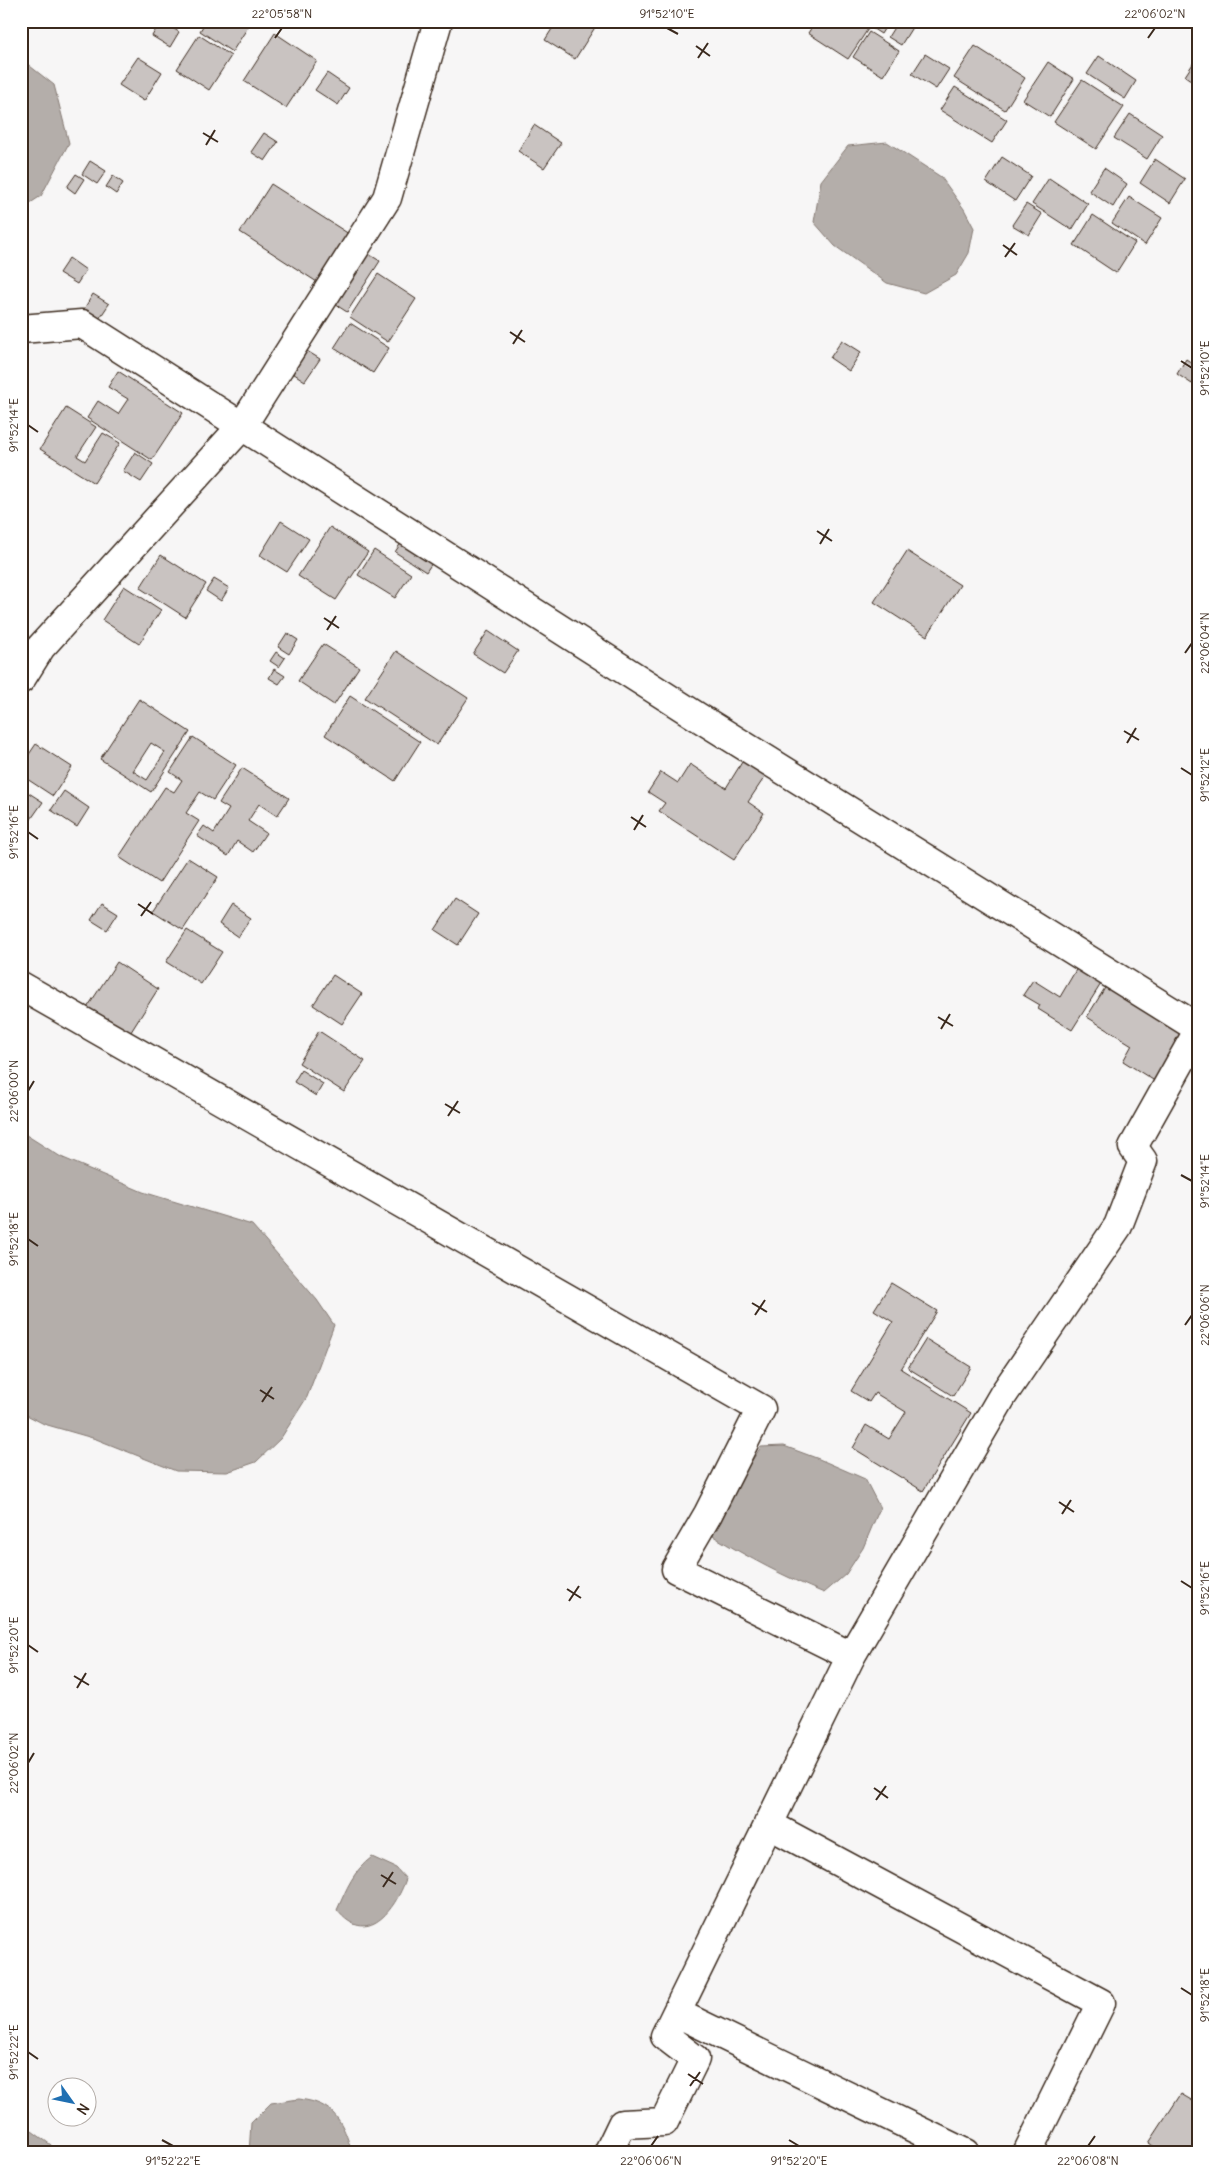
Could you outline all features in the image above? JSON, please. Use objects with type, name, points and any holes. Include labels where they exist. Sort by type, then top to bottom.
[{"type":"street","points":[[21,678],[40,646],[242,426],[387,198],[438,21]]},
{"type":"street","points":[[21,330],[82,324],[698,717],[1198,1030],[1133,1147],[1143,1161],[1118,1226],[1003,1395],[851,1656],[768,1824],[665,2036],[695,2059],[664,2122],[622,2124],[608,2153]]},
{"type":"street","points":[[21,986],[761,1409],[708,1514],[676,1570],[851,1656]]},
{"type":"street","points":[[768,1824],[1101,2003],[1027,2153]]},
{"type":"street","points":[[676,2013],[965,2153]]},
{"type":"shaded area","points":[[21,59],[54,85],[69,143],[41,196],[21,209]]},
{"type":"shaded area","points":[[887,142],[941,177],[964,209],[974,228],[969,253],[956,275],[924,293],[887,283],[835,246],[814,222],[821,181],[848,146]]},
{"type":"shaded area","points":[[23,1133],[61,1157],[143,1192],[252,1225],[317,1300],[334,1325],[307,1397],[281,1438],[256,1462],[227,1472],[176,1471],[96,1439],[44,1424],[21,1412],[21,1134]]},
{"type":"shaded area","points":[[784,1446],[865,1479],[880,1508],[863,1548],[846,1574],[824,1593],[767,1567],[713,1536],[727,1498],[761,1447]]},
{"type":"shaded area","points":[[372,1857],[396,1868],[406,1879],[395,1902],[379,1920],[369,1925],[359,1926],[348,1921],[337,1910],[355,1874]]},
{"type":"shaded area","points":[[299,2099],[311,2101],[329,2109],[341,2123],[352,2153],[249,2153],[251,2123],[271,2103]]},
{"type":"shaded area","points":[[21,2123],[51,2145],[53,2149],[51,2153],[21,2153]]},
{"type":"building","points":[[161,21],[179,32],[170,47],[152,36]]},
{"type":"building","points":[[206,21],[239,21],[248,27],[232,52],[200,31]]},
{"type":"building","points":[[557,21],[599,21],[575,59],[545,40]]},
{"type":"building","points":[[816,21],[855,21],[868,29],[848,59],[808,33]]},
{"type":"building","points":[[861,21],[889,21],[881,34]]},
{"type":"building","points":[[898,21],[916,21],[901,45],[888,37]]},
{"type":"building","points":[[869,32],[899,51],[883,76],[853,57]]},
{"type":"building","points":[[275,33],[317,61],[286,108],[244,81]]},
{"type":"building","points":[[199,35],[231,56],[209,90],[177,69]]},
{"type":"building","points":[[975,46],[1025,78],[1005,110],[954,78]]},
{"type":"building","points":[[925,54],[949,69],[936,89],[912,74]]},
{"type":"building","points":[[1099,56],[1136,81],[1125,99],[1087,74]]},
{"type":"building","points":[[1198,56],[1198,85],[1185,76]]},
{"type":"building","points":[[138,57],[162,72],[144,101],[119,85]]},
{"type":"building","points":[[1048,62],[1074,79],[1050,117],[1023,100]]},
{"type":"building","points":[[327,73],[349,88],[338,105],[315,90]]},
{"type":"building","points":[[1082,80],[1124,107],[1096,149],[1054,122]]},
{"type":"building","points":[[955,87],[1007,120],[992,143],[940,110]]},
{"type":"building","points":[[1130,114],[1162,135],[1147,159],[1114,138]]},
{"type":"building","points":[[534,125],[561,143],[544,168],[518,151]]},
{"type":"building","points":[[264,133],[278,142],[265,161],[251,152]]},
{"type":"building","points":[[1002,157],[1031,176],[1015,201],[986,182]]},
{"type":"building","points":[[1155,159],[1185,179],[1170,203],[1140,183]]},
{"type":"building","points":[[90,161],[106,171],[97,184],[82,174]]},
{"type":"building","points":[[1104,168],[1127,184],[1113,207],[1089,191]]},
{"type":"building","points":[[76,174],[84,179],[75,193],[67,187]]},
{"type":"building","points":[[113,176],[123,183],[116,194],[106,187]]},
{"type":"building","points":[[1049,178],[1088,204],[1072,230],[1032,204]]},
{"type":"building","points":[[271,184],[349,234],[317,282],[240,232]]},
{"type":"building","points":[[1129,197],[1162,218],[1145,245],[1112,223]]},
{"type":"building","points":[[1026,204],[1042,214],[1029,235],[1012,225]]},
{"type":"building","points":[[1093,215],[1135,243],[1116,273],[1074,245]]},
{"type":"building","points":[[362,250],[380,261],[347,312],[330,301]]},
{"type":"building","points":[[69,258],[86,270],[77,284],[59,273]]},
{"type":"building","points":[[378,274],[416,299],[388,342],[350,317]]},
{"type":"building","points":[[93,294],[109,304],[99,319],[84,309]]},
{"type":"building","points":[[350,323],[389,348],[373,373],[334,348]]},
{"type":"building","points":[[842,340],[861,352],[849,371],[830,358]]},
{"type":"building","points":[[302,348],[320,359],[305,381],[288,370]]},
{"type":"building","points":[[1186,359],[1198,367],[1198,375],[1192,384],[1177,374]]},
{"type":"building","points":[[118,371],[183,413],[152,460],[87,418],[98,401],[118,414],[128,399],[108,387]]},
{"type":"building","points":[[66,408],[96,427],[77,456],[85,461],[103,433],[120,443],[94,483],[40,449]]},
{"type":"building","points":[[135,452],[153,464],[141,482],[123,471]]},
{"type":"building","points":[[281,521],[309,539],[287,572],[260,555]]},
{"type":"building","points":[[330,527],[368,552],[336,600],[298,576]]},
{"type":"building","points":[[409,531],[440,551],[426,572],[395,552]]},
{"type":"building","points":[[374,550],[411,574],[395,598],[358,575]]},
{"type":"building","points":[[907,551],[960,585],[927,636],[874,602]]},
{"type":"building","points":[[161,555],[206,584],[185,617],[140,588]]},
{"type":"building","points":[[214,579],[229,588],[221,601],[206,591]]},
{"type":"building","points":[[124,586],[161,610],[139,644],[102,620]]},
{"type":"building","points":[[488,631],[518,651],[503,673],[473,654]]},
{"type":"building","points":[[287,633],[298,640],[289,654],[278,647]]},
{"type":"building","points":[[323,644],[359,667],[334,705],[298,681]]},
{"type":"building","points":[[396,651],[468,698],[437,745],[365,698]]},
{"type":"building","points":[[276,652],[285,658],[279,667],[270,661]]},
{"type":"building","points":[[274,669],[285,676],[279,684],[269,678]]},
{"type":"building","points":[[350,696],[420,742],[395,781],[325,735]]},
{"type":"building","points":[[139,699],[190,732],[151,792],[100,759]],"holes":[[[151,743],[165,752],[147,780],[133,771]]]},
{"type":"building","points":[[193,737],[236,765],[213,800],[200,792],[186,813],[199,821],[159,883],[119,857],[165,787],[174,792],[182,780],[170,772]]},
{"type":"building","points":[[36,744],[72,767],[53,796],[21,775],[21,766]]},
{"type":"building","points":[[747,754],[770,769],[748,802],[764,813],[734,860],[659,811],[665,803],[648,792],[661,772],[678,783],[690,764],[726,788]]},
{"type":"building","points":[[242,768],[289,798],[277,816],[259,804],[248,821],[266,833],[253,852],[237,841],[228,856],[197,836],[204,826],[214,833],[229,809],[219,803]]},
{"type":"building","points":[[21,788],[43,802],[29,822],[21,817]]},
{"type":"building","points":[[64,791],[89,808],[77,827],[51,810]]},
{"type":"building","points":[[188,858],[218,877],[183,930],[153,911]]},
{"type":"building","points":[[455,899],[478,914],[458,945],[435,930]]},
{"type":"building","points":[[102,903],[118,913],[107,930],[91,920]]},
{"type":"building","points":[[231,905],[251,918],[238,937],[219,924]]},
{"type":"building","points":[[187,930],[222,952],[201,984],[166,962]]},
{"type":"building","points":[[117,962],[158,989],[129,1035],[87,1008]]},
{"type":"building","points":[[1080,963],[1104,979],[1072,1030],[1038,1009],[1040,1005],[1023,995],[1033,980],[1060,997]]},
{"type":"building","points":[[333,975],[362,994],[342,1024],[313,1005]]},
{"type":"building","points":[[1108,983],[1192,1035],[1161,1085],[1123,1061],[1132,1045],[1087,1017]]},
{"type":"building","points":[[319,1031],[365,1061],[344,1092],[299,1063]]},
{"type":"building","points":[[301,1070],[323,1084],[316,1096],[294,1082]]},
{"type":"building","points":[[891,1283],[937,1311],[901,1369],[971,1413],[923,1491],[853,1448],[866,1425],[889,1439],[906,1412],[875,1393],[869,1402],[851,1391],[893,1322],[874,1310]]},
{"type":"building","points":[[926,1339],[971,1367],[953,1396],[908,1368]]},
{"type":"building","points":[[1181,2094],[1198,2104],[1198,2153],[1163,2153],[1149,2143]]}]
